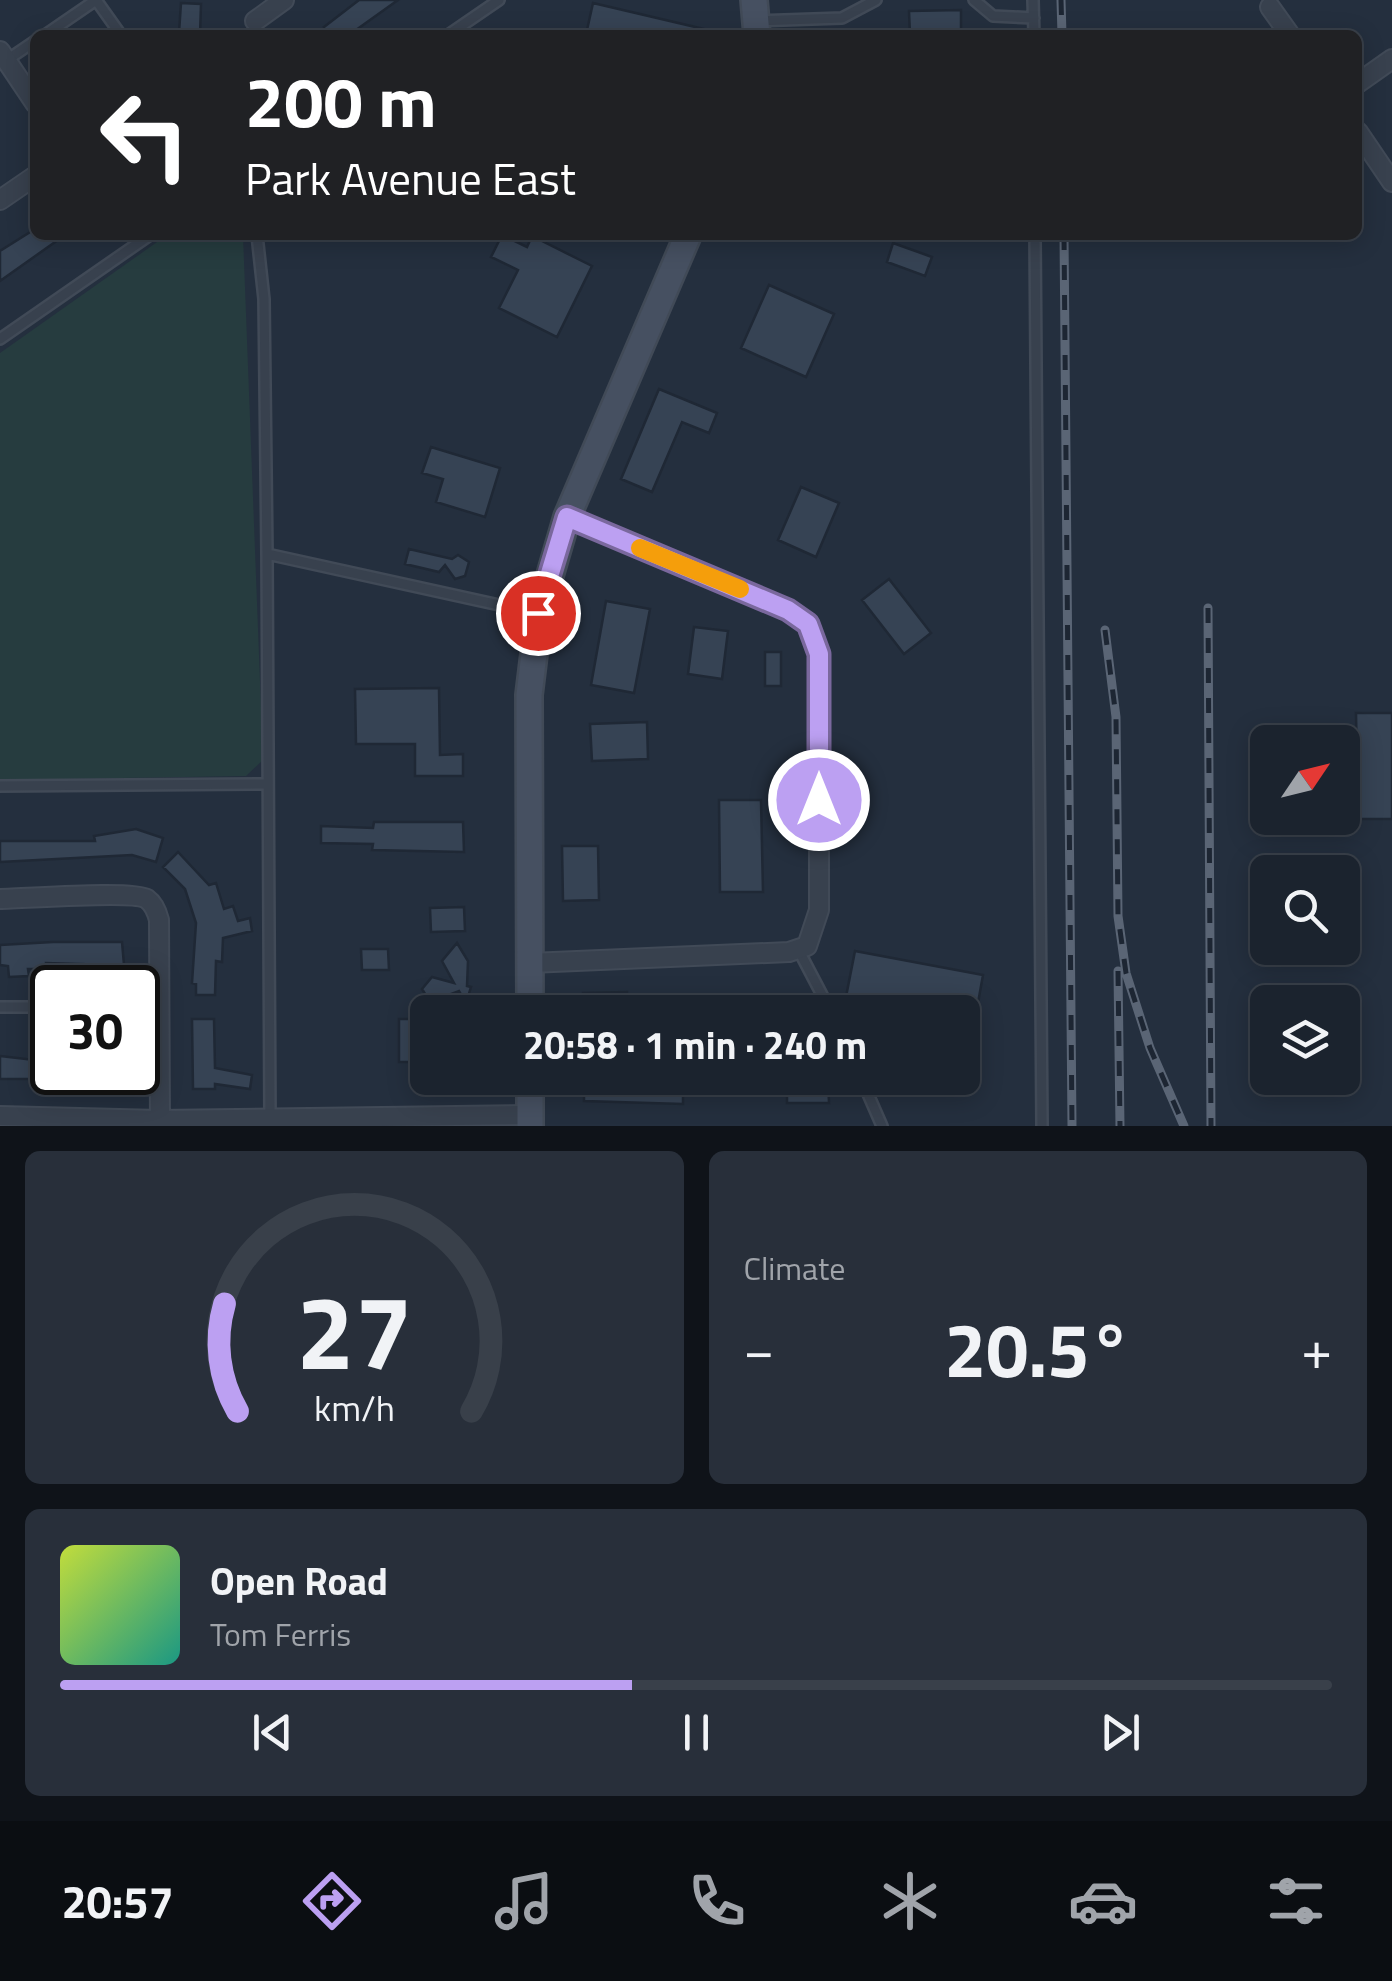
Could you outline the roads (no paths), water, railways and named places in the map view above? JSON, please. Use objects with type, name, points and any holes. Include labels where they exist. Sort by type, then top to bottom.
[{"type":"street","points":[[255,21],[284,0]]},
{"type":"street","points":[[1275,4],[1288,30]]},
{"type":"street","points":[[2,59],[30,96]]},
{"type":"street","points":[[1362,80],[1392,59]]},
{"type":"street","points":[[1362,138],[1392,182]]},
{"type":"street","points":[[0,200],[30,179]]},
{"type":"street","points":[[530,995],[529,695],[538,613],[567,517],[686,240]]},
{"type":"street","points":[[530,963],[798,949],[806,946],[819,910],[819,654],[808,624],[788,610],[567,517]]},
{"type":"street","points":[[0,899],[122,894],[147,900],[159,920],[158,965]]},
{"type":"street","points":[[160,1095],[160,1123]]},
{"type":"street","points":[[0,1116],[160,1123],[530,1120]]},
{"type":"lane","points":[[52,30],[96,0],[117,30]]},
{"type":"lane","points":[[455,30],[500,0]]},
{"type":"lane","points":[[756,18],[842,18],[876,0]]},
{"type":"lane","points":[[974,0],[993,16],[1034,18]]},
{"type":"lane","points":[[1034,0],[1034,30]]},
{"type":"lane","points":[[2,59],[30,45]]},
{"type":"lane","points":[[0,339],[143,240]]},
{"type":"lane","points":[[258,240],[264,299],[270,1122]]},
{"type":"lane","points":[[1035,240],[1042,1126]]},
{"type":"lane","points":[[267,554],[538,613]]},
{"type":"lane","points":[[0,786],[267,784]]},
{"type":"lane","points":[[798,949],[821,995]]},
{"type":"lane","points":[[0,1006],[30,1006]]},
{"type":"lane","points":[[869,1095],[882,1126]]},
{"type":"railway","points":[[1061,0],[1062,30]]},
{"type":"railway","points":[[1064,240],[1072,1126]]},
{"type":"railway","points":[[1208,608],[1211,1126]]},
{"type":"railway","points":[[1105,630],[1116,717],[1118,916],[1126,973],[1150,1048],[1184,1126]]},
{"type":"railway","points":[[1118,971],[1120,1126]]}]
